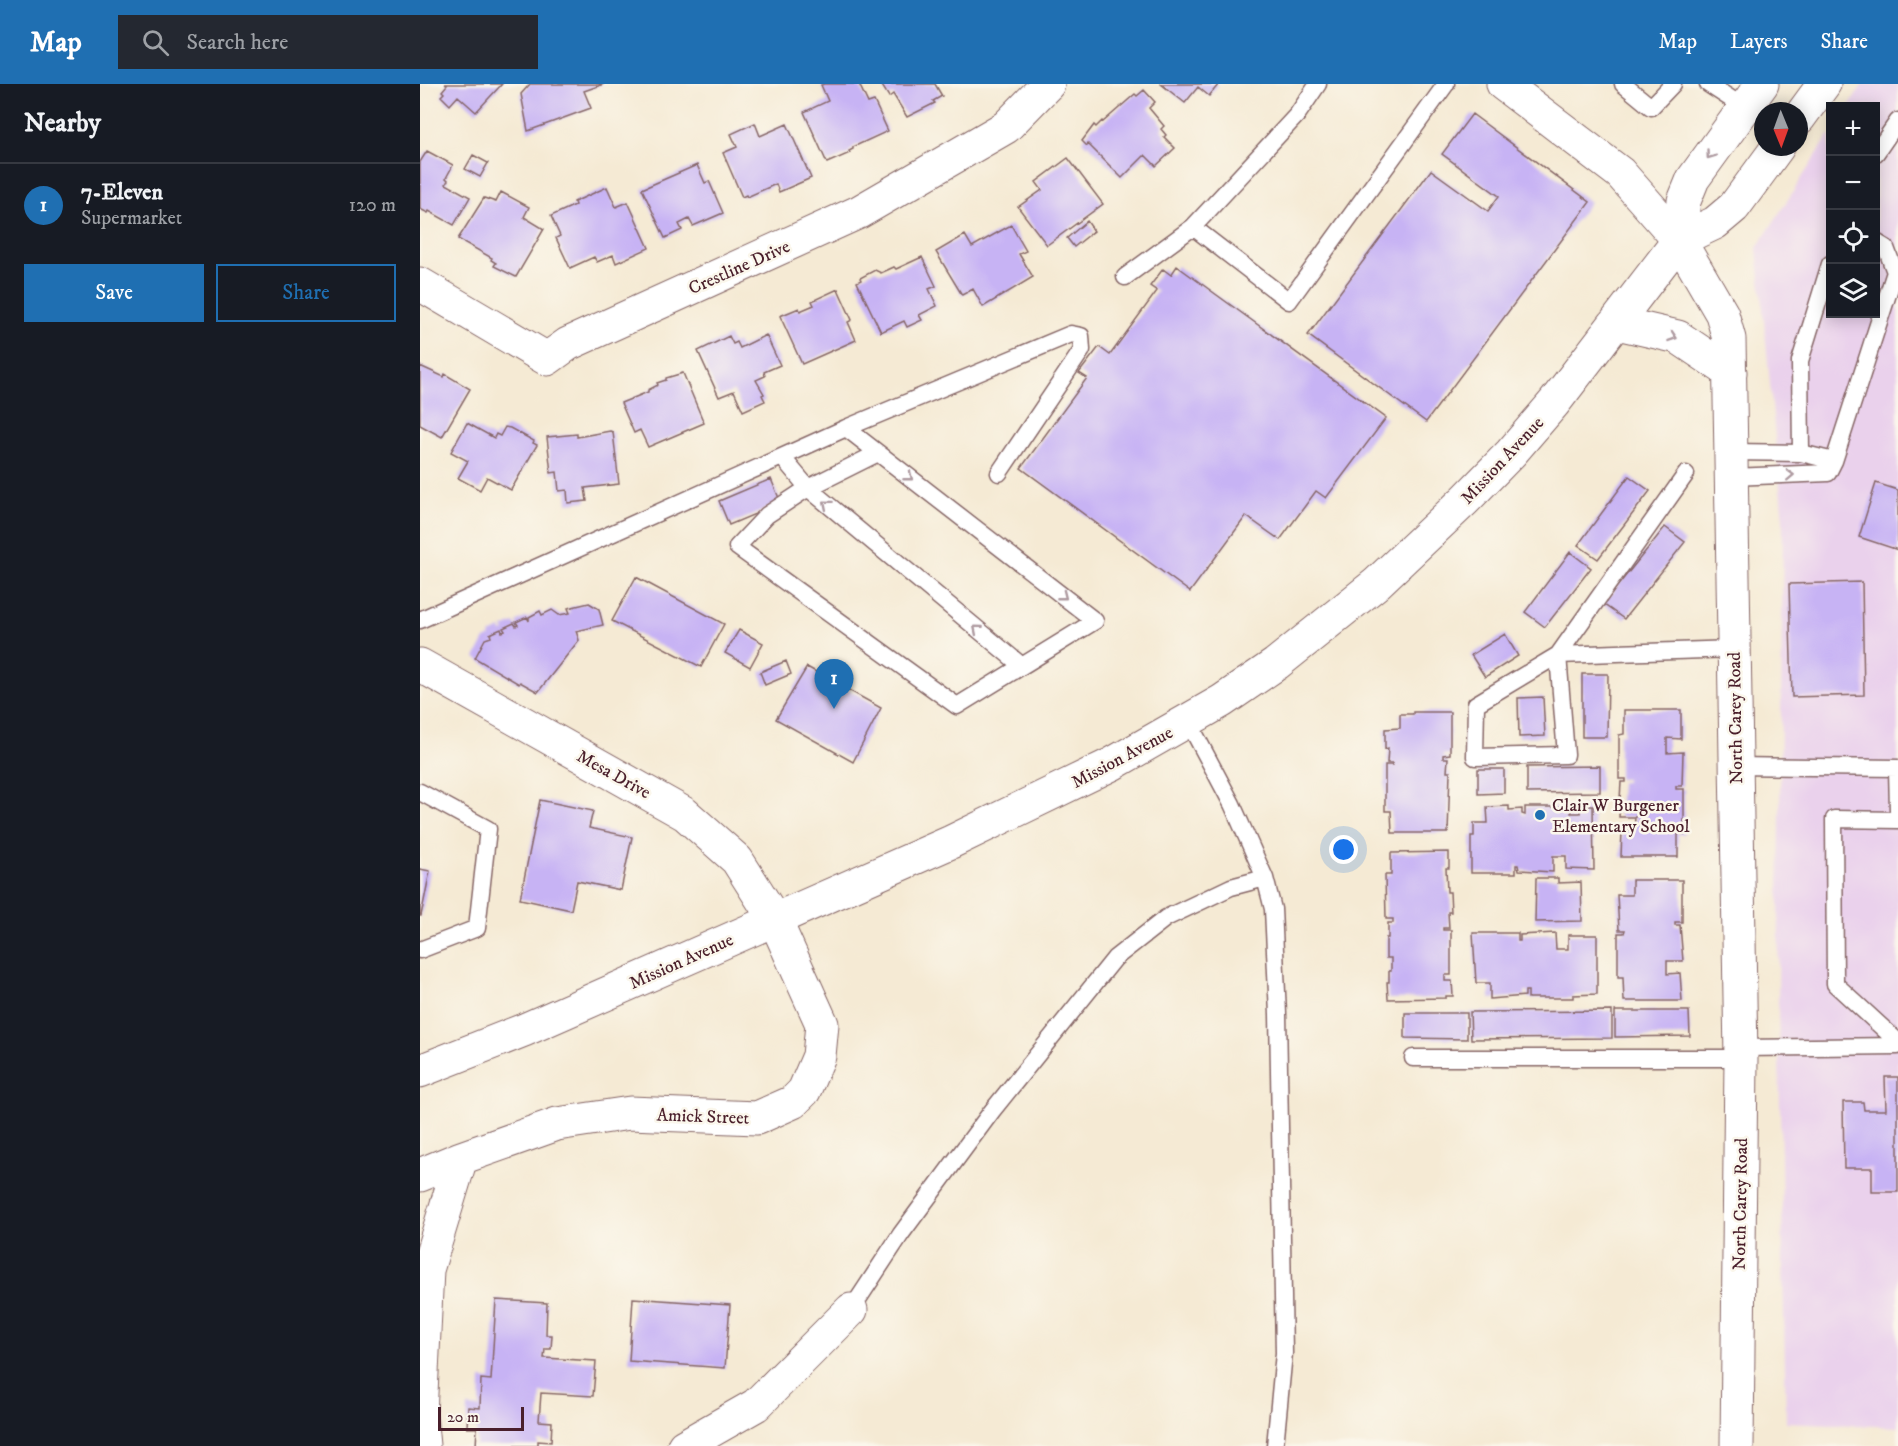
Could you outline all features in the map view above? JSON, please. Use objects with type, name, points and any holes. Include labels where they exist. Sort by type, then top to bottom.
[{"type":"street","name":"Crestline Drive","points":[[420,284],[547,360],[568,345],[859,212],[1006,127],[1048,84]]},
{"type":"street","name":"North Carey Road","points":[[1503,84],[1620,173],[1679,240],[1722,314],[1729,339],[1741,1053],[1737,1446]]},
{"type":"street","points":[[1808,106],[1824,84]]},
{"type":"street","name":"Mission Avenue","points":[[1679,240],[1684,201],[1693,179],[1753,96]]},
{"type":"street","name":"Mission Avenue","points":[[420,1071],[534,1025],[951,842],[1112,764],[1222,701],[1301,644],[1376,584],[1422,542],[1511,453],[1554,403],[1679,240],[1715,223],[1734,207],[1771,156]]},
{"type":"street","points":[[1617,323],[1678,337],[1730,372]]},
{"type":"street","name":"Mesa Drive","points":[[420,664],[685,814],[737,860],[775,920]]},
{"type":"street","name":"Amick Street","points":[[420,1175],[557,1124],[630,1113],[757,1118],[793,1102],[804,1091],[819,1056],[822,1024],[775,920]]},
{"type":"street","points":[[423,1446],[420,1414],[427,1270],[461,1158]]},
{"type":"street","points":[[684,1446],[756,1405],[851,1310]]},
{"type":"lane","points":[[1125,277],[1193,227],[1297,115],[1318,84]]},
{"type":"lane","points":[[1193,227],[1289,301],[1446,84]]},
{"type":"lane","points":[[1623,84],[1651,107],[1673,84]]},
{"type":"lane","points":[[1708,84],[1753,96]]},
{"type":"lane","points":[[1880,146],[1898,121]]},
{"type":"lane","points":[[1731,465],[1828,473],[1834,461],[1895,272],[1886,248],[1880,245]]},
{"type":"lane","points":[[1801,453],[1800,361],[1826,277]]},
{"type":"lane","points":[[420,620],[846,428],[1071,334],[1081,336],[1082,350],[999,473]]},
{"type":"lane","points":[[846,428],[1095,621],[957,706],[737,547],[767,515],[808,488],[878,453]]},
{"type":"lane","points":[[1731,465],[1801,453],[1834,461]]},
{"type":"lane","points":[[782,457],[808,488],[1022,666]]},
{"type":"lane","points":[[1558,655],[1566,755],[1474,757],[1476,704],[1558,655],[1686,474]]},
{"type":"lane","points":[[1558,655],[1734,649]]},
{"type":"lane","points":[[1188,721],[1232,804],[1264,878],[1273,909],[1278,1038],[1284,1353],[1275,1446]]},
{"type":"lane","points":[[1736,766],[1898,768],[1898,810]]},
{"type":"lane","points":[[420,792],[488,829],[477,927],[420,950]]},
{"type":"lane","points":[[1898,820],[1834,819],[1835,984],[1898,1042]]},
{"type":"lane","points":[[851,1310],[900,1234],[992,1111],[1114,958],[1166,918],[1231,888],[1264,878]]},
{"type":"lane","points":[[1413,1058],[1741,1053],[1898,1047]]},
{"type":"shaded area","points":[[1863,84],[1898,84],[1898,1427],[1786,1422],[1778,1001],[1783,520],[1757,248],[1826,140],[1826,318],[1880,318],[1880,102],[1852,102]]},
{"type":"building","points":[[445,84],[502,84],[476,112],[458,96],[450,105],[441,96],[447,85]]},
{"type":"building","points":[[530,84],[604,84],[584,91],[591,108],[528,131],[521,94]]},
{"type":"building","points":[[859,84],[868,103],[874,101],[888,131],[853,147],[850,153],[827,163],[804,112],[828,101],[821,85]]},
{"type":"building","points":[[881,84],[935,84],[942,96],[933,101],[935,103],[907,117],[893,94],[889,97]]},
{"type":"building","points":[[1161,84],[1219,84],[1209,96],[1198,87],[1185,103]]},
{"type":"building","points":[[1144,90],[1155,102],[1149,108],[1164,126],[1161,129],[1166,135],[1164,137],[1175,148],[1156,166],[1145,155],[1122,178],[1088,144],[1087,146],[1082,141],[1094,125],[1096,127],[1135,94],[1137,96]]},
{"type":"building","points":[[1472,114],[1590,202],[1426,422],[1308,335],[1431,170],[1488,211],[1499,196],[1442,154]]},
{"type":"building","points":[[755,123],[760,136],[787,124],[811,178],[779,192],[776,184],[742,197],[723,153],[737,147],[731,134]]},
{"type":"building","points":[[427,151],[453,165],[446,178],[448,180],[446,184],[470,197],[454,225],[429,211],[428,213],[420,209],[420,162]]},
{"type":"building","points":[[473,155],[488,163],[480,177],[465,169]]},
{"type":"building","points":[[1068,158],[1103,204],[1047,245],[1018,207],[1042,190],[1036,182]]},
{"type":"building","points":[[697,165],[705,183],[709,181],[723,213],[693,226],[689,219],[679,224],[682,230],[665,238],[642,189]]},
{"type":"building","points":[[607,187],[616,207],[628,202],[649,248],[616,263],[613,255],[597,262],[594,257],[570,268],[556,238],[560,236],[551,216],[575,205],[574,202]]},
{"type":"building","points":[[501,192],[529,207],[524,217],[544,229],[516,277],[494,266],[496,263],[491,260],[492,258],[458,239],[484,198],[496,202]]},
{"type":"building","points":[[1087,221],[1094,231],[1074,247],[1067,238]]},
{"type":"building","points":[[1011,225],[1026,251],[1019,254],[1033,277],[983,307],[973,289],[962,295],[936,252],[965,235],[972,247]]},
{"type":"building","points":[[922,257],[936,286],[929,289],[937,306],[919,315],[922,320],[907,327],[904,321],[881,332],[857,282],[875,270],[881,273],[894,267],[896,269]]},
{"type":"building","points":[[1177,266],[1386,418],[1326,498],[1316,491],[1280,540],[1246,516],[1190,592],[1021,468],[1087,378],[1079,373],[1099,347],[1110,355],[1157,291],[1150,286],[1163,269],[1171,275]]},
{"type":"building","points":[[838,289],[852,320],[848,322],[856,340],[802,364],[780,316],[814,305],[812,301]]},
{"type":"building","points":[[766,335],[780,365],[764,372],[765,376],[756,380],[764,394],[762,395],[765,401],[743,411],[734,391],[719,397],[698,351],[729,336],[733,344],[737,342],[740,348]]},
{"type":"building","points":[[420,366],[444,377],[445,374],[470,389],[442,437],[420,425]]},
{"type":"building","points":[[683,373],[704,423],[648,447],[640,430],[634,433],[621,403],[648,392],[666,378]]},
{"type":"building","points":[[467,423],[494,438],[496,434],[500,436],[505,427],[510,428],[537,445],[511,490],[487,477],[480,490],[458,478],[468,461],[451,452]]},
{"type":"building","points":[[613,432],[619,484],[585,488],[587,501],[568,503],[567,490],[559,491],[557,472],[551,473],[547,437],[577,434],[577,437]]},
{"type":"building","points":[[1629,476],[1650,491],[1598,559],[1578,545]]},
{"type":"building","points":[[771,479],[781,503],[729,525],[719,501]]},
{"type":"building","points":[[1876,483],[1898,490],[1898,550],[1859,537]]},
{"type":"building","points":[[1665,527],[1685,542],[1624,619],[1603,604]]},
{"type":"building","points":[[1570,552],[1591,568],[1545,627],[1525,612]]},
{"type":"building","points":[[636,577],[724,624],[701,667],[612,621]]},
{"type":"building","points":[[1862,582],[1864,695],[1792,697],[1789,584]]},
{"type":"building","points":[[589,603],[599,609],[603,625],[576,631],[579,640],[538,692],[520,682],[519,684],[475,658],[485,639],[491,637],[490,634],[501,629],[502,632],[505,631],[503,628],[514,623],[516,626],[518,625],[516,622],[527,617],[529,621],[529,617],[540,611],[542,615],[552,610],[559,615],[570,613],[568,608]]},
{"type":"building","points":[[739,630],[763,643],[750,667],[725,653]]},
{"type":"building","points":[[1505,634],[1518,656],[1485,677],[1471,655]]},
{"type":"building","points":[[786,661],[791,674],[765,685],[760,672]]},
{"type":"building","points":[[807,667],[881,708],[853,762],[776,719]]},
{"type":"building","points":[[1582,674],[1608,674],[1607,737],[1582,737]]},
{"type":"building","points":[[1543,697],[1545,736],[1519,737],[1518,698]]},
{"type":"building","points":[[1624,710],[1681,710],[1681,739],[1667,738],[1667,753],[1683,752],[1682,786],[1676,786],[1676,789],[1684,789],[1684,834],[1678,834],[1678,857],[1621,857],[1622,830],[1634,830],[1635,817],[1619,817],[1621,782],[1626,782],[1626,779],[1619,779],[1619,735],[1624,734]]},
{"type":"building","points":[[1413,712],[1450,712],[1450,754],[1443,755],[1443,758],[1448,758],[1447,772],[1450,772],[1448,833],[1392,833],[1391,811],[1385,811],[1385,765],[1392,765],[1392,763],[1387,763],[1388,748],[1385,749],[1385,729],[1400,728],[1400,714],[1413,714]]},
{"type":"building","points":[[1600,766],[1600,792],[1527,793],[1527,767]]},
{"type":"building","points":[[1478,769],[1504,769],[1504,793],[1478,794]]},
{"type":"building","points":[[540,800],[593,811],[589,828],[632,837],[621,890],[577,881],[571,910],[520,899]]},
{"type":"building","points":[[1509,806],[1509,810],[1522,809],[1522,814],[1525,815],[1525,807],[1571,807],[1571,813],[1580,813],[1580,806],[1593,806],[1594,870],[1566,869],[1566,856],[1553,856],[1553,872],[1519,870],[1516,865],[1516,873],[1471,873],[1471,836],[1474,836],[1474,823],[1488,823],[1487,807]]},
{"type":"building","points":[[1449,852],[1449,868],[1446,868],[1451,912],[1448,912],[1449,928],[1443,928],[1443,930],[1451,930],[1451,975],[1445,975],[1445,981],[1452,981],[1453,996],[1388,999],[1387,982],[1389,982],[1389,971],[1391,971],[1391,958],[1386,958],[1386,938],[1388,938],[1388,923],[1393,923],[1393,919],[1386,919],[1385,875],[1391,875],[1391,853]]},
{"type":"building","points":[[420,869],[430,871],[421,916],[420,916]]},
{"type":"building","points":[[1536,878],[1558,878],[1558,883],[1581,882],[1582,921],[1535,922]]},
{"type":"building","points":[[1632,880],[1682,880],[1682,922],[1675,922],[1675,925],[1680,925],[1683,961],[1667,961],[1667,974],[1680,973],[1682,1001],[1624,1001],[1623,977],[1618,977],[1618,933],[1624,933],[1625,930],[1619,930],[1617,895],[1632,895]]},
{"type":"building","points":[[1473,933],[1518,933],[1518,941],[1520,941],[1520,935],[1555,933],[1556,949],[1568,949],[1568,935],[1597,935],[1597,994],[1573,995],[1573,998],[1528,998],[1528,991],[1525,991],[1525,996],[1490,999],[1490,983],[1476,983]]},
{"type":"building","points":[[1612,1011],[1612,1038],[1471,1039],[1470,1012]]},
{"type":"building","points":[[1615,1011],[1689,1011],[1690,1036],[1615,1037]]},
{"type":"building","points":[[1405,1013],[1467,1013],[1467,1039],[1405,1038]]},
{"type":"building","points":[[1885,1077],[1898,1077],[1898,1192],[1872,1192],[1872,1168],[1844,1168],[1843,1102],[1863,1102],[1864,1110],[1886,1110]]},
{"type":"building","points":[[633,1298],[730,1305],[725,1368],[629,1361]]},
{"type":"building","points":[[496,1300],[547,1303],[546,1335],[552,1335],[551,1349],[545,1349],[544,1358],[596,1361],[593,1396],[541,1393],[539,1421],[552,1422],[551,1442],[538,1441],[538,1446],[476,1446],[477,1428],[467,1428],[468,1407],[480,1408],[481,1379],[491,1380]]},
{"type":"place","name":"7-Eleven","points":[[834,709]]},
{"type":"place","name":"Clair W Burgener Elementary School","points":[[1540,815]]}]
